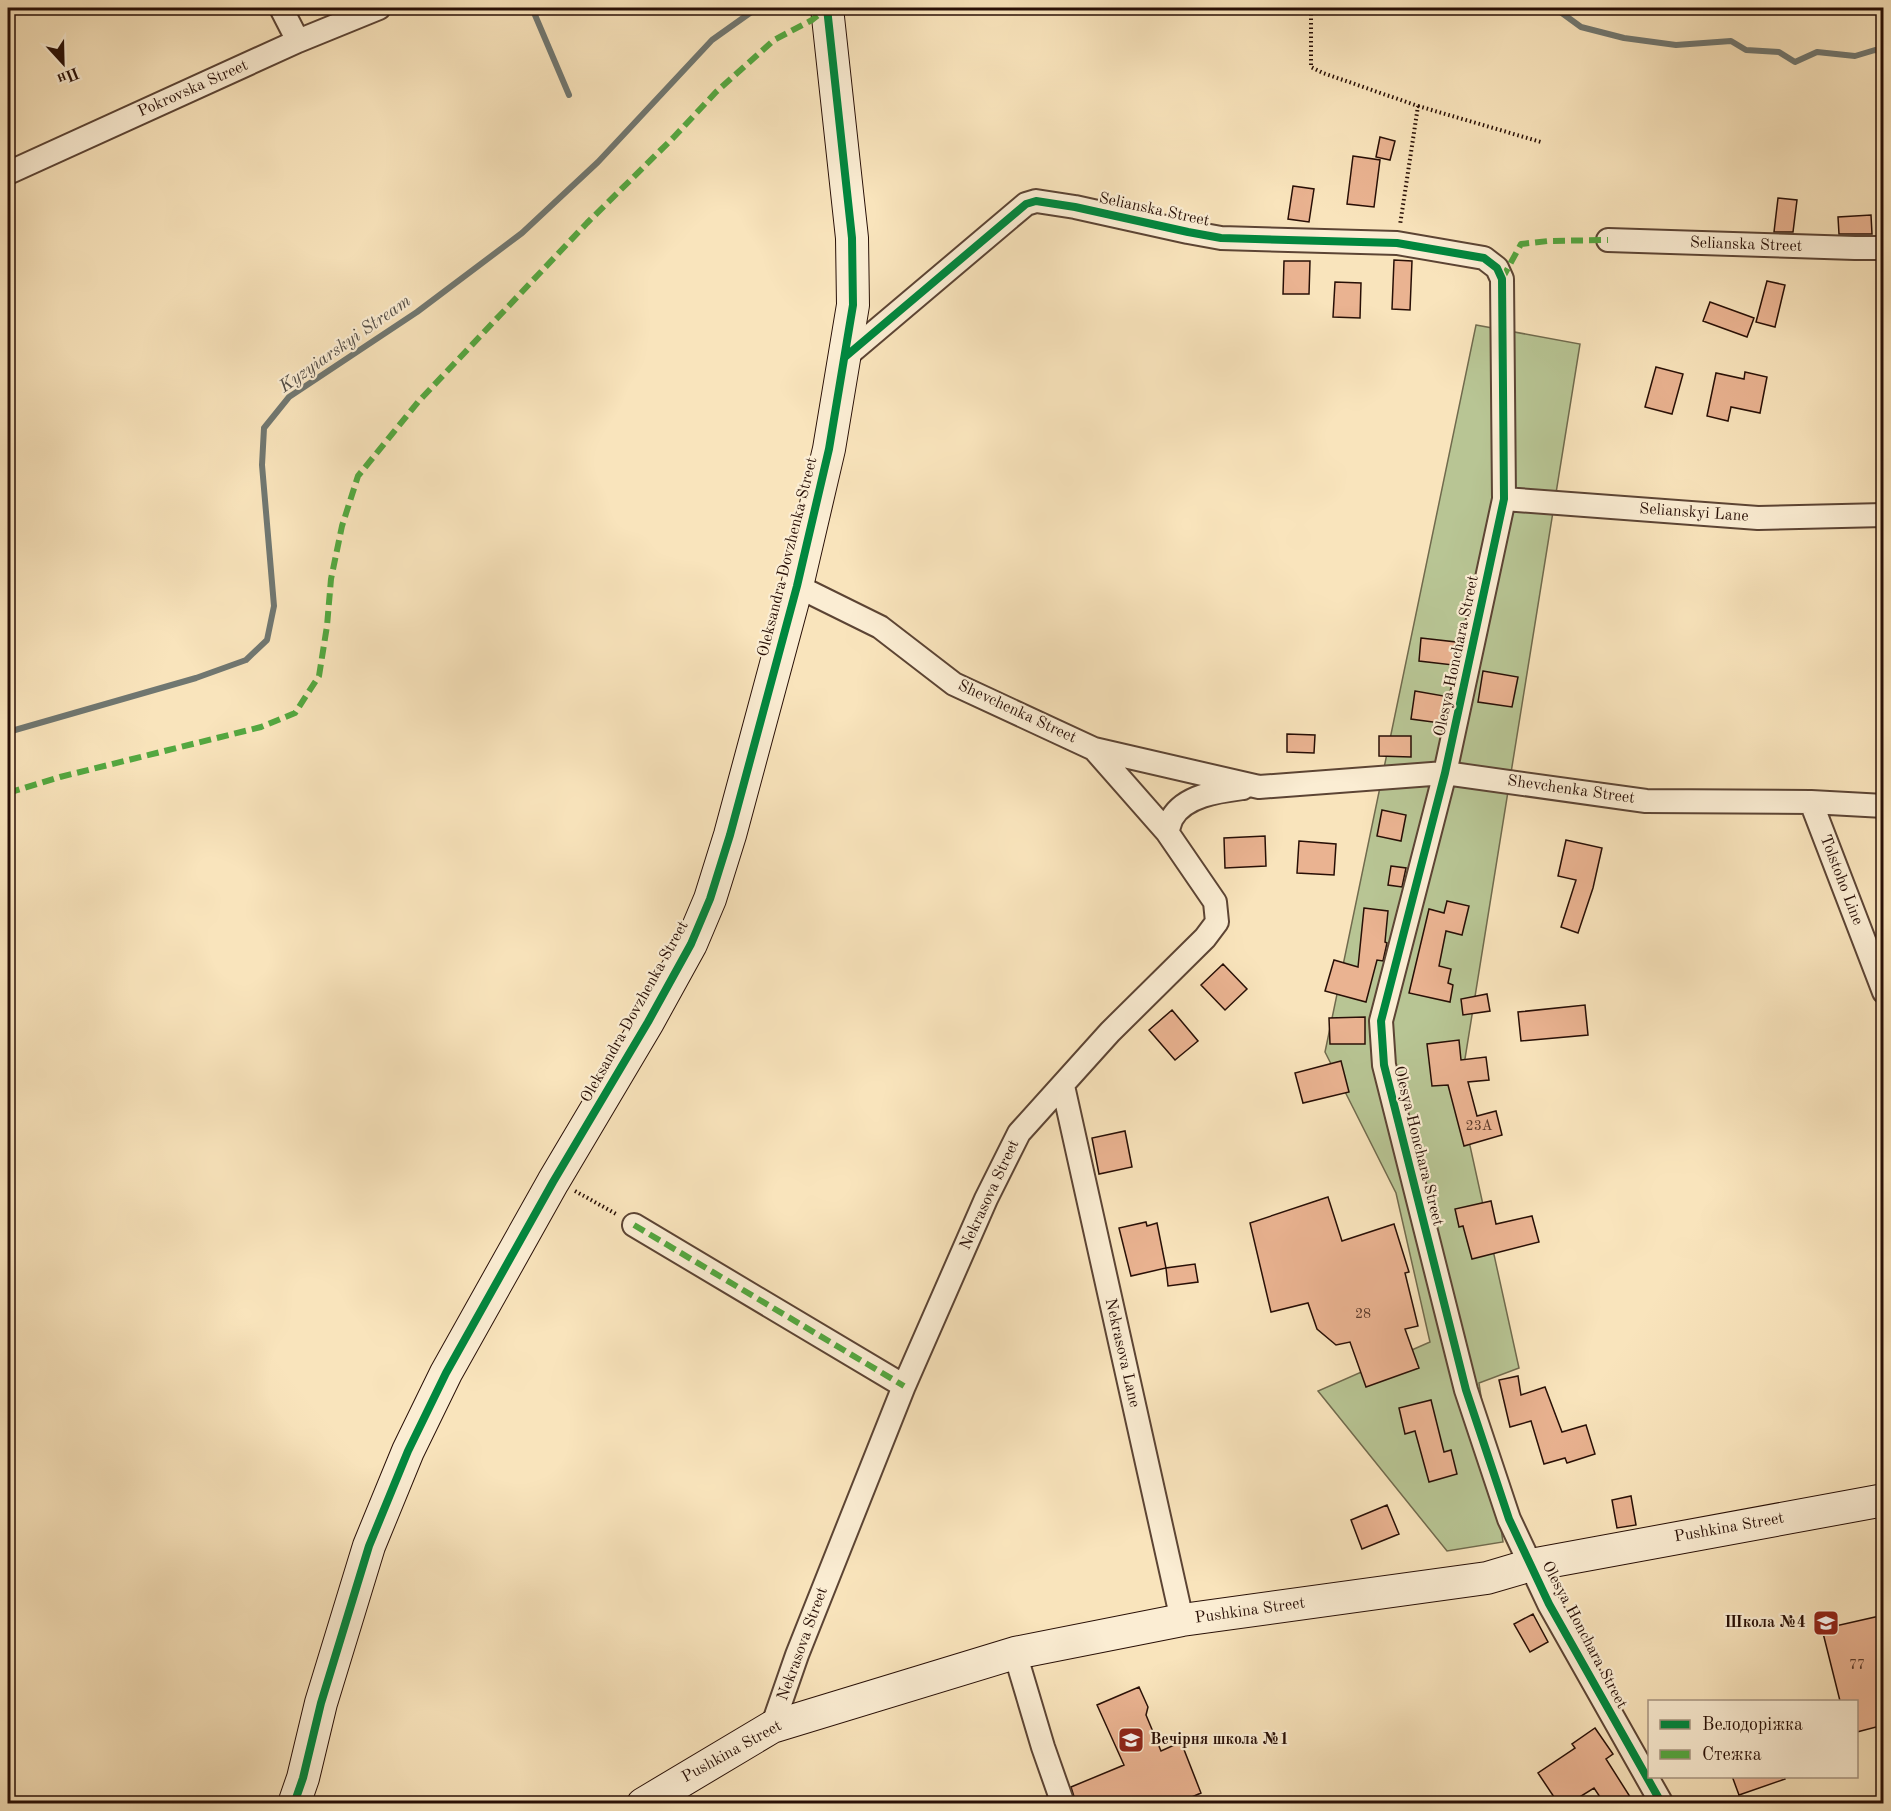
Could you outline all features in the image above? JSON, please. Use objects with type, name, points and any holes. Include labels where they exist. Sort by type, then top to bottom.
[{"type":"street","points":[[281,8],[298,41]]},
{"type":"street","name":"Pokrovska Street","points":[[8,173],[298,41],[379,8]]},
{"type":"street","name":"Oleksandra Dovzhenka Street","points":[[294,1803],[303,1778],[321,1703],[369,1546],[408,1451],[446,1373],[553,1182],[686,954],[710,899],[730,835],[797,586],[829,449],[852,305],[852,238],[827,8]]},
{"type":"street","name":"Selianska Street","points":[[845,357],[1026,204],[1036,201],[1221,238],[1397,243],[1484,258],[1497,268],[1502,279]]},
{"type":"street","name":"Selianska Street","points":[[1608,240],[1884,248]]},
{"type":"street","name":"Olesya Honchara Street","points":[[1502,279],[1504,499],[1445,773],[1381,1021],[1383,1065],[1466,1390],[1509,1519],[1549,1604],[1662,1803]]},
{"type":"street","name":"Selianskyi Lane","points":[[1504,499],[1758,518],[1884,515]]},
{"type":"street","name":"Shevchenka Street","points":[[797,586],[880,627],[954,684],[1094,749],[1259,787]]},
{"type":"street","name":"Nekrasova Street","points":[[772,1726],[796,1655],[904,1386],[986,1199],[1019,1133],[1110,1032],[1205,938],[1217,922],[1215,902],[1167,832],[1094,749]]},
{"type":"street","name":"Shevchenka Street","points":[[1167,832],[1173,817],[1183,806],[1216,791],[1445,773],[1646,801],[1811,802],[1884,806]]},
{"type":"street","name":"Tolstoho Line","points":[[1811,802],[1884,992]]},
{"type":"street","name":"Nekrasova Lane","points":[[1063,1086],[1182,1620]]},
{"type":"street","points":[[634,1225],[904,1386]]},
{"type":"street","name":"Pushkina Street","points":[[648,1802],[772,1726],[1015,1653],[1182,1620],[1487,1578],[1532,1565],[1884,1500]]},
{"type":"street","points":[[1015,1653],[1042,1747],[1063,1803]]},
{"type":"path","points":[[1311,14],[1311,67],[1418,106],[1541,142]]},
{"type":"path","points":[[1397,243],[1418,106]]},
{"type":"path","points":[[585,1195],[634,1225]]},
{"type":"green space","points":[[1476,325],[1580,344],[1459,1096],[1519,1368],[1479,1383],[1503,1542],[1447,1551],[1318,1391],[1430,1342],[1396,1193],[1325,1052]]},
{"type":"building","points":[[1380,137],[1395,141],[1390,160],[1376,157]]},
{"type":"building","points":[[1353,156],[1380,160],[1374,207],[1347,204]]},
{"type":"building","points":[[1293,186],[1314,189],[1309,222],[1288,219]]},
{"type":"building","points":[[1778,198],[1797,200],[1793,232],[1774,232]]},
{"type":"building","points":[[1871,215],[1872,234],[1839,234],[1838,217]]},
{"type":"building","points":[[1394,260],[1412,261],[1410,310],[1392,309]]},
{"type":"building","points":[[1284,261],[1310,261],[1309,294],[1283,294]]},
{"type":"building","points":[[1767,281],[1785,285],[1775,327],[1756,322]]},
{"type":"building","points":[[1335,282],[1361,283],[1360,318],[1333,317]]},
{"type":"building","points":[[1710,302],[1754,318],[1747,337],[1703,321]]},
{"type":"building","points":[[1656,367],[1683,374],[1672,414],[1645,407]]},
{"type":"building","points":[[1745,372],[1767,377],[1760,413],[1731,407],[1728,421],[1707,416],[1716,373],[1744,379]]},
{"type":"building","points":[[1421,638],[1456,642],[1453,665],[1419,661]]},
{"type":"building","points":[[1483,671],[1518,677],[1512,707],[1478,702]]},
{"type":"building","points":[[1415,691],[1444,696],[1440,723],[1411,719]]},
{"type":"building","points":[[1287,734],[1315,735],[1314,753],[1287,752]]},
{"type":"building","points":[[1379,736],[1411,736],[1411,757],[1379,756]]},
{"type":"building","points":[[1382,810],[1406,815],[1401,841],[1377,836]]},
{"type":"building","points":[[1265,836],[1266,866],[1225,868],[1224,838]]},
{"type":"building","points":[[1566,840],[1602,848],[1593,888],[1578,933],[1561,927],[1576,880],[1558,876]]},
{"type":"building","points":[[1299,841],[1336,844],[1334,875],[1297,873]]},
{"type":"building","points":[[1391,866],[1406,868],[1402,887],[1388,885]]},
{"type":"building","points":[[1447,901],[1469,906],[1462,935],[1446,931],[1439,966],[1451,969],[1448,983],[1453,985],[1450,1002],[1409,993],[1429,909],[1444,913]]},
{"type":"building","points":[[1364,908],[1388,911],[1385,942],[1387,943],[1383,961],[1377,960],[1366,1002],[1325,991],[1334,960],[1358,967]]},
{"type":"building","points":[[1223,964],[1247,989],[1225,1010],[1201,985]]},
{"type":"building","points":[[1487,994],[1490,1011],[1463,1015],[1461,999]]},
{"type":"building","points":[[1585,1005],[1588,1035],[1521,1041],[1518,1012]]},
{"type":"building","points":[[1172,1010],[1198,1041],[1175,1060],[1149,1030]]},
{"type":"building","points":[[1365,1017],[1365,1044],[1330,1044],[1329,1018]]},
{"type":"building","points":[[1459,1040],[1461,1060],[1486,1057],[1489,1080],[1468,1082],[1477,1116],[1496,1111],[1502,1135],[1464,1146],[1448,1085],[1432,1086],[1427,1044]]},
{"type":"building","points":[[1341,1061],[1349,1092],[1303,1103],[1295,1073]]},
{"type":"building","points":[[1125,1131],[1132,1167],[1099,1174],[1092,1138]]},
{"type":"building","points":[[1328,1197],[1342,1241],[1394,1224],[1409,1272],[1405,1273],[1418,1326],[1405,1329],[1419,1368],[1366,1387],[1350,1342],[1336,1345],[1317,1329],[1308,1303],[1271,1312],[1250,1223]]},
{"type":"building","points":[[1491,1201],[1496,1224],[1532,1216],[1539,1242],[1472,1259],[1463,1226],[1459,1227],[1455,1209]]},
{"type":"building","points":[[1146,1222],[1147,1226],[1157,1223],[1166,1268],[1131,1276],[1119,1228]]},
{"type":"building","points":[[1195,1264],[1198,1282],[1168,1286],[1166,1268]]},
{"type":"building","points":[[1518,1376],[1521,1395],[1545,1387],[1562,1432],[1586,1425],[1595,1454],[1567,1463],[1565,1458],[1544,1464],[1531,1421],[1510,1427],[1499,1380]]},
{"type":"building","points":[[1431,1400],[1444,1452],[1451,1450],[1457,1474],[1429,1482],[1415,1431],[1405,1434],[1399,1408]]},
{"type":"building","points":[[1631,1496],[1636,1525],[1617,1528],[1612,1500]]},
{"type":"building","points":[[1387,1505],[1399,1534],[1362,1549],[1351,1520]]},
{"type":"building","points":[[1533,1614],[1548,1642],[1530,1652],[1514,1624]]},
{"type":"building","points":[[1884,1615],[1884,1725],[1858,1732],[1858,1700],[1840,1700],[1822,1629]]},
{"type":"building","points":[[1139,1687],[1148,1707],[1146,1715],[1161,1751],[1181,1742],[1201,1793],[1178,1803],[1076,1803],[1071,1787],[1124,1765],[1097,1705]]},
{"type":"building","points":[[1595,1728],[1613,1754],[1606,1759],[1634,1803],[1604,1803],[1594,1788],[1570,1803],[1558,1803],[1538,1773],[1575,1748],[1572,1744]]},
{"type":"building","points":[[1733,1778],[1785,1778],[1785,1779],[1739,1795]]},
{"type":"waterway","points":[[532,8],[569,95]]},
{"type":"waterway","name":"Kyzyiarskyi Stream","points":[[8,732],[196,678],[246,660],[267,640],[274,606],[262,465],[264,428],[289,397],[417,312],[522,233],[598,162],[712,40],[757,8]]},
{"type":"waterway","name":"Kyzyiarskyi Stream","points":[[1555,8],[1581,27],[1624,38],[1676,45],[1731,41],[1746,50],[1779,52],[1795,62],[1817,52],[1855,56],[1875,50],[1884,52]]},
{"type":"marked path","points":[[8,793],[60,777],[261,727],[295,713],[319,676],[327,626],[331,579],[342,526],[358,476],[418,402],[587,223],[716,92],[774,40],[812,20],[827,8]]},
{"type":"marked path","points":[[1311,8],[1311,14]]},
{"type":"marked path","points":[[1502,279],[1521,244],[1608,240]]},
{"type":"marked path","points":[[634,1225],[904,1386]]},
{"type":"marked path","points":[[650,1799],[653,1804]]},
{"type":"cycle path","points":[[294,1804],[303,1778],[321,1703],[369,1546],[408,1451],[446,1373],[553,1182],[648,1022],[691,944],[710,899],[730,835],[797,586],[829,449],[853,305],[852,238],[827,8]]},
{"type":"cycle path","points":[[845,357],[1026,204],[1036,201],[1221,238],[1397,243],[1484,258],[1497,268],[1502,279],[1504,499],[1445,773],[1381,1021],[1384,1065],[1466,1390],[1509,1519],[1549,1604],[1662,1804]]},
{"type":"place","name":"Школа №4","points":[[1826,1623]]},
{"type":"place","name":"Вечірня школа №1","points":[[1131,1740]]}]
